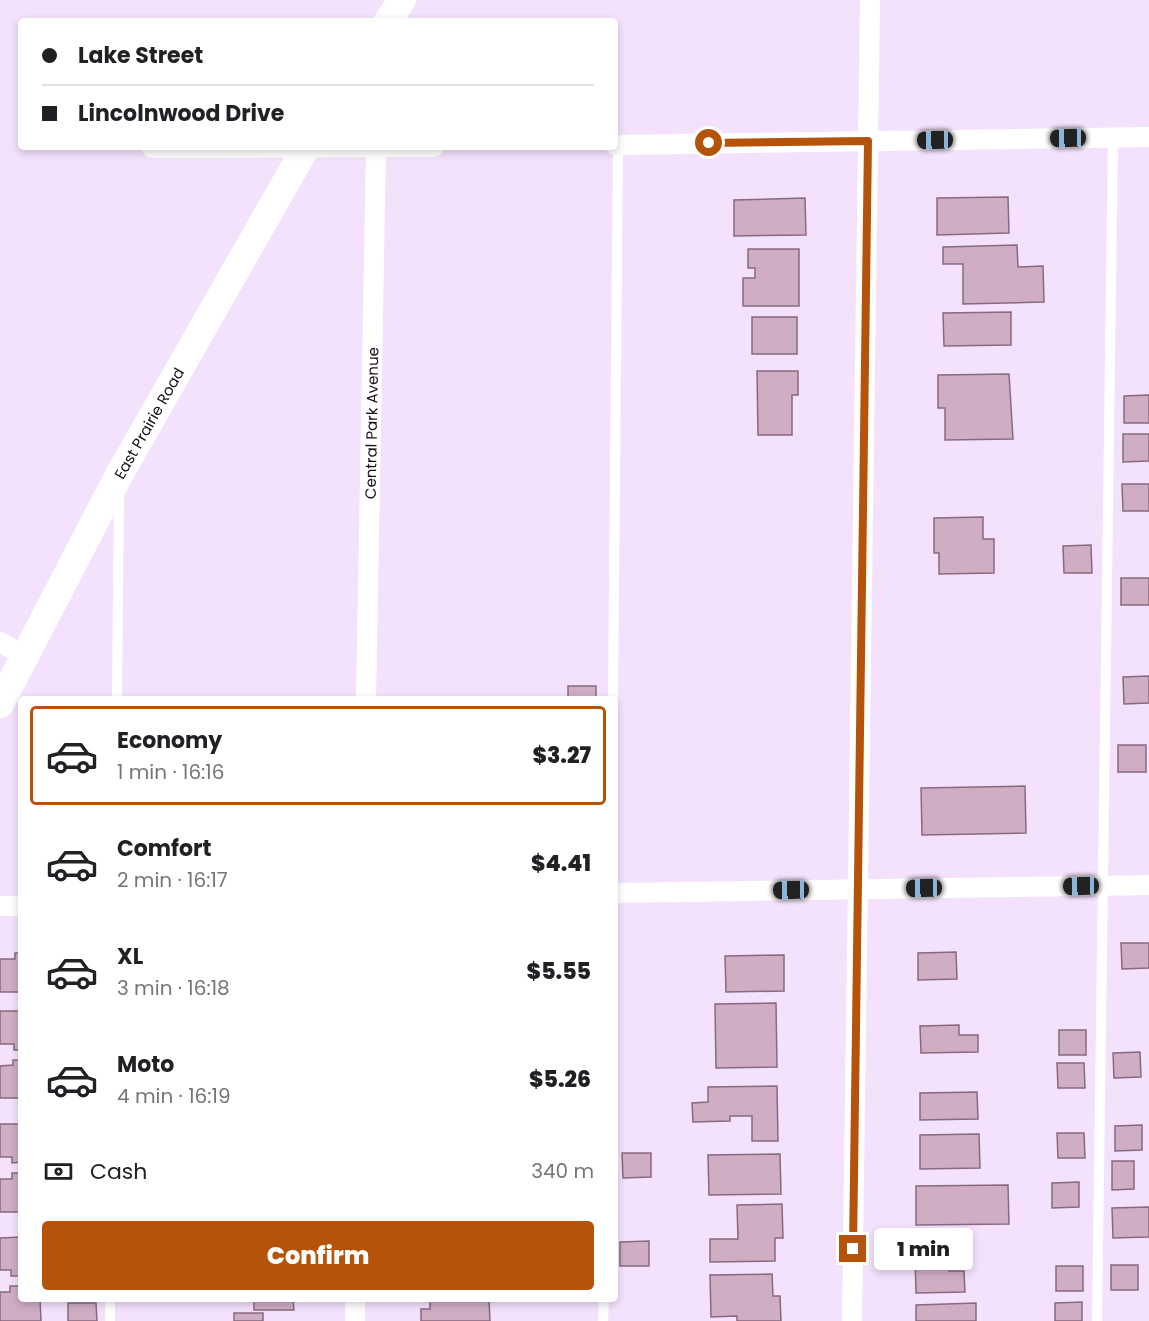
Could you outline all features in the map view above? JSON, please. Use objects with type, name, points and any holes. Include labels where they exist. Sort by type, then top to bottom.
[{"type":"street","points":[[390,18],[402,0]]},
{"type":"street","points":[[852,1321],[870,0]]},
{"type":"street","points":[[618,145],[1149,137]]},
{"type":"street","name":"East Prairie Road","points":[[0,704],[12,649],[119,475],[304,150]]},
{"type":"street","name":"Central Park Avenue","points":[[366,696],[376,150]]},
{"type":"street","points":[[618,893],[1149,885]]},
{"type":"street","points":[[0,906],[18,906]]},
{"type":"street","points":[[355,1302],[355,1321]]},
{"type":"lane","points":[[1097,1321],[1113,137]]},
{"type":"lane","points":[[613,696],[616,150]]},
{"type":"lane","points":[[117,696],[119,475]]},
{"type":"lane","points":[[110,1302],[110,1321]]},
{"type":"lane","points":[[603,1321],[604,1302]]},
{"type":"building","points":[[1008,197],[1009,233],[937,235],[937,198]]},
{"type":"building","points":[[805,198],[806,235],[734,236],[734,200]]},
{"type":"building","points":[[1017,245],[1018,267],[1043,266],[1044,302],[963,304],[963,264],[943,264],[943,247]]},
{"type":"building","points":[[748,249],[799,249],[799,306],[743,306],[743,278],[755,278],[755,268],[748,268]]},
{"type":"building","points":[[1011,312],[1011,345],[944,346],[943,313]]},
{"type":"building","points":[[752,317],[797,317],[797,354],[752,354]]},
{"type":"building","points":[[757,371],[798,371],[798,395],[792,395],[792,435],[758,435]]},
{"type":"building","points":[[1009,374],[1013,439],[945,440],[945,408],[938,408],[938,375]]},
{"type":"building","points":[[1149,395],[1149,423],[1124,423],[1124,396]]},
{"type":"building","points":[[1123,434],[1149,434],[1149,461],[1123,462]]},
{"type":"building","points":[[1122,484],[1149,484],[1149,511],[1123,511]]},
{"type":"building","points":[[983,517],[983,539],[994,539],[994,573],[939,574],[939,553],[934,553],[934,518]]},
{"type":"building","points":[[1091,545],[1092,573],[1064,573],[1063,546]]},
{"type":"building","points":[[1121,578],[1149,578],[1149,605],[1121,605]]},
{"type":"building","points":[[1149,676],[1149,703],[1124,704],[1123,677]]},
{"type":"building","points":[[568,686],[596,686],[596,696],[568,696]]},
{"type":"building","points":[[1118,745],[1146,745],[1146,772],[1118,772]]},
{"type":"building","points":[[1025,786],[1026,833],[922,835],[921,788]]},
{"type":"building","points":[[1121,943],[1149,943],[1149,968],[1122,969]]},
{"type":"building","points":[[956,952],[957,979],[918,980],[918,953]]},
{"type":"building","points":[[15,953],[18,953],[18,992],[0,992],[0,959],[15,959]]},
{"type":"building","points":[[784,955],[784,991],[726,992],[725,956]]},
{"type":"building","points":[[776,1003],[777,1067],[716,1068],[715,1004]]},
{"type":"building","points":[[0,1011],[18,1011],[18,1050],[14,1050],[14,1044],[0,1044]]},
{"type":"building","points":[[959,1025],[959,1035],[978,1035],[978,1052],[921,1053],[920,1026]]},
{"type":"building","points":[[1059,1030],[1086,1030],[1086,1055],[1059,1055]]},
{"type":"building","points":[[1140,1052],[1141,1077],[1114,1078],[1113,1053]]},
{"type":"building","points":[[13,1060],[18,1060],[18,1098],[0,1098],[0,1066],[13,1065]]},
{"type":"building","points":[[1057,1063],[1084,1063],[1085,1088],[1058,1088]]},
{"type":"building","points":[[777,1086],[778,1141],[752,1141],[752,1116],[730,1116],[730,1121],[693,1122],[692,1103],[708,1102],[708,1087]]},
{"type":"building","points":[[977,1092],[978,1119],[920,1120],[920,1093]]},
{"type":"building","points":[[0,1124],[18,1124],[18,1162],[12,1163],[12,1157],[0,1157]]},
{"type":"building","points":[[1142,1125],[1142,1150],[1115,1151],[1115,1126]]},
{"type":"building","points":[[1057,1133],[1084,1133],[1085,1158],[1058,1158]]},
{"type":"building","points":[[979,1134],[980,1168],[920,1169],[920,1135]]},
{"type":"building","points":[[622,1153],[651,1153],[651,1177],[623,1178]]},
{"type":"building","points":[[780,1154],[781,1194],[709,1195],[708,1155]]},
{"type":"building","points":[[1112,1161],[1134,1161],[1134,1189],[1112,1190]]},
{"type":"building","points":[[12,1173],[18,1173],[18,1212],[0,1212],[0,1179],[12,1179]]},
{"type":"building","points":[[1079,1182],[1079,1207],[1052,1208],[1052,1183]]},
{"type":"building","points":[[1008,1185],[1009,1224],[916,1225],[916,1186]]},
{"type":"building","points":[[782,1204],[783,1238],[775,1238],[775,1261],[710,1262],[710,1239],[738,1239],[737,1205]]},
{"type":"building","points":[[1149,1207],[1149,1237],[1113,1238],[1112,1208]]},
{"type":"building","points":[[18,1237],[18,1276],[11,1276],[11,1270],[0,1270],[0,1238]]},
{"type":"building","points":[[932,1237],[959,1237],[960,1255],[949,1255],[949,1271],[964,1271],[965,1292],[916,1293],[915,1256],[933,1256]]},
{"type":"building","points":[[649,1241],[649,1266],[620,1266],[620,1242]]},
{"type":"building","points":[[1111,1265],[1138,1265],[1138,1290],[1111,1290]]},
{"type":"building","points":[[1056,1266],[1083,1266],[1083,1291],[1056,1291]]},
{"type":"building","points":[[772,1274],[773,1296],[780,1296],[781,1321],[737,1321],[737,1316],[711,1317],[710,1275]]},
{"type":"building","points":[[10,1286],[18,1286],[18,1302],[40,1302],[41,1321],[0,1321],[0,1292],[10,1292]]},
{"type":"building","points":[[254,1302],[293,1302],[294,1310],[254,1310]]},
{"type":"building","points":[[430,1302],[489,1302],[490,1321],[421,1321],[421,1309],[430,1309]]},
{"type":"building","points":[[1082,1302],[1082,1321],[1055,1321],[1055,1303]]},
{"type":"building","points":[[68,1303],[96,1303],[97,1321],[68,1321]]},
{"type":"building","points":[[976,1303],[976,1321],[916,1321],[916,1305]]},
{"type":"building","points":[[234,1313],[263,1313],[263,1321],[234,1321]]},
{"type":"route","points":[[709,143],[868,141],[853,1249]]}]
